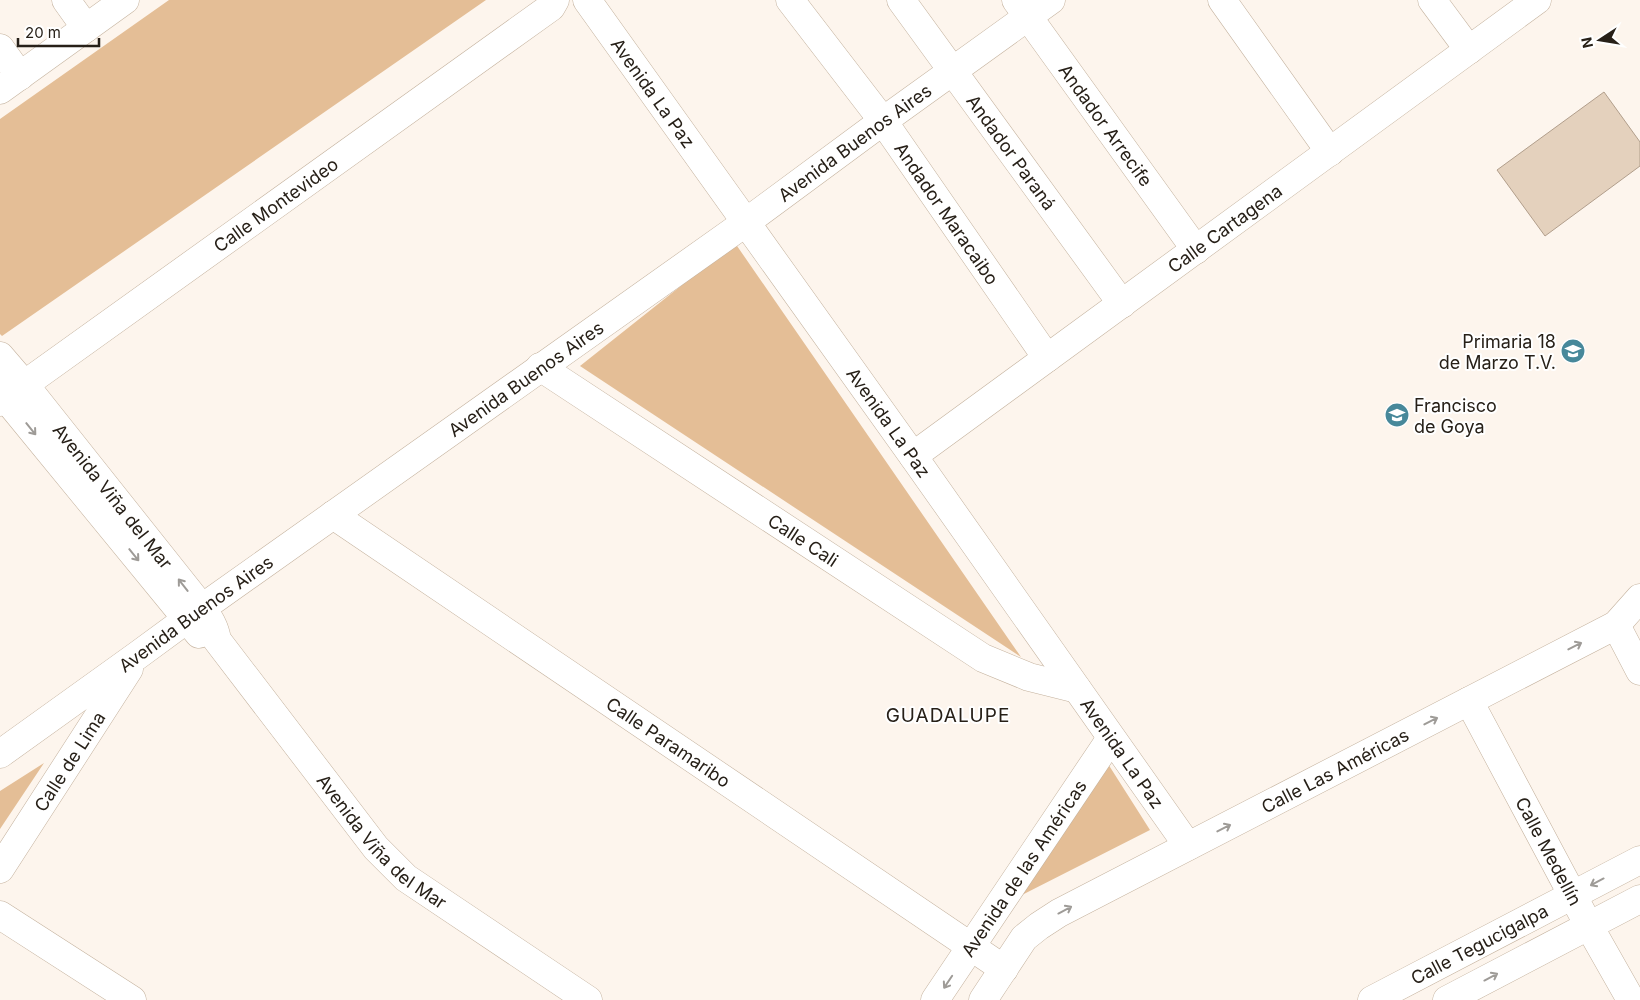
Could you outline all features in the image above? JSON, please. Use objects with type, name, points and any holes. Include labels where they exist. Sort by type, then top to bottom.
[{"type":"street","points":[[66,0],[86,28]]},
{"type":"street","points":[[0,48],[10,83],[125,0]]},
{"type":"street","name":"Andador Maracaibo","points":[[790,0],[883,121],[1047,358]]},
{"type":"street","name":"Andador Paraná","points":[[901,0],[1122,304]]},
{"type":"street","name":"Avenida Buenos Aires","points":[[0,754],[540,367],[745,223],[953,70],[1022,8],[1051,0]]},
{"type":"street","points":[[1222,0],[1330,152]]},
{"type":"street","points":[[1432,0],[1469,50]]},
{"type":"street","name":"Calle Cartagena","points":[[913,456],[1538,0]]},
{"type":"street","name":"Calle Montevideo","points":[[8,394],[553,4],[588,1]]},
{"type":"street","name":"Avenida La Paz","points":[[588,1],[913,456],[1188,846]]},
{"type":"street","name":"Andador Arrecife","points":[[1022,8],[1196,250]]},
{"type":"street","name":"Avenida Viña del Mar","points":[[0,356],[8,394],[194,614],[197,632],[207,639],[217,640],[376,848],[406,878],[426,893],[588,1000]]},
{"type":"street","name":"Calle Cali","points":[[540,367],[983,658],[1029,678],[1076,689]]},
{"type":"street","name":"Calle Paramaribo","points":[[333,515],[1004,969]]},
{"type":"street","name":"Calle Las Américas","points":[[1004,969],[1024,938],[1059,913],[1616,625],[1640,598]]},
{"type":"street","points":[[1616,625],[1640,671]]},
{"type":"street","name":"Calle de Lima","points":[[0,869],[138,655]]},
{"type":"street","name":"Calle Medellín","points":[[1469,701],[1572,895],[1631,1000]]},
{"type":"street","name":"Avenida de las Américas","points":[[935,1000],[1111,738]]},
{"type":"street","name":"Calle Tegucigalpa","points":[[1372,1000],[1640,860]]},
{"type":"street","name":"Calle Tegucigalpa","points":[[1448,1000],[1640,899]]},
{"type":"street","points":[[0,915],[132,1000]]},
{"type":"street","points":[[983,1000],[1004,969]]},
{"type":"shaded area","points":[[169,0],[486,0],[2,336],[0,334],[0,119]]},
{"type":"shaded area","points":[[735,243],[1021,657],[580,366]]},
{"type":"shaded area","points":[[1103,756],[1150,830],[1010,901]]},
{"type":"shaded area","points":[[44,763],[0,829],[0,791]]},
{"type":"building","points":[[1604,92],[1640,142],[1640,166],[1545,236],[1497,170]]},
{"type":"place","name":"Primaria 18 de Marzo T.V.","points":[[1573,351]]},
{"type":"place","name":"Francisco de Goya","points":[[1397,415]]},
{"type":"district","name":"GUADALUPE","points":[[948,715]]}]
